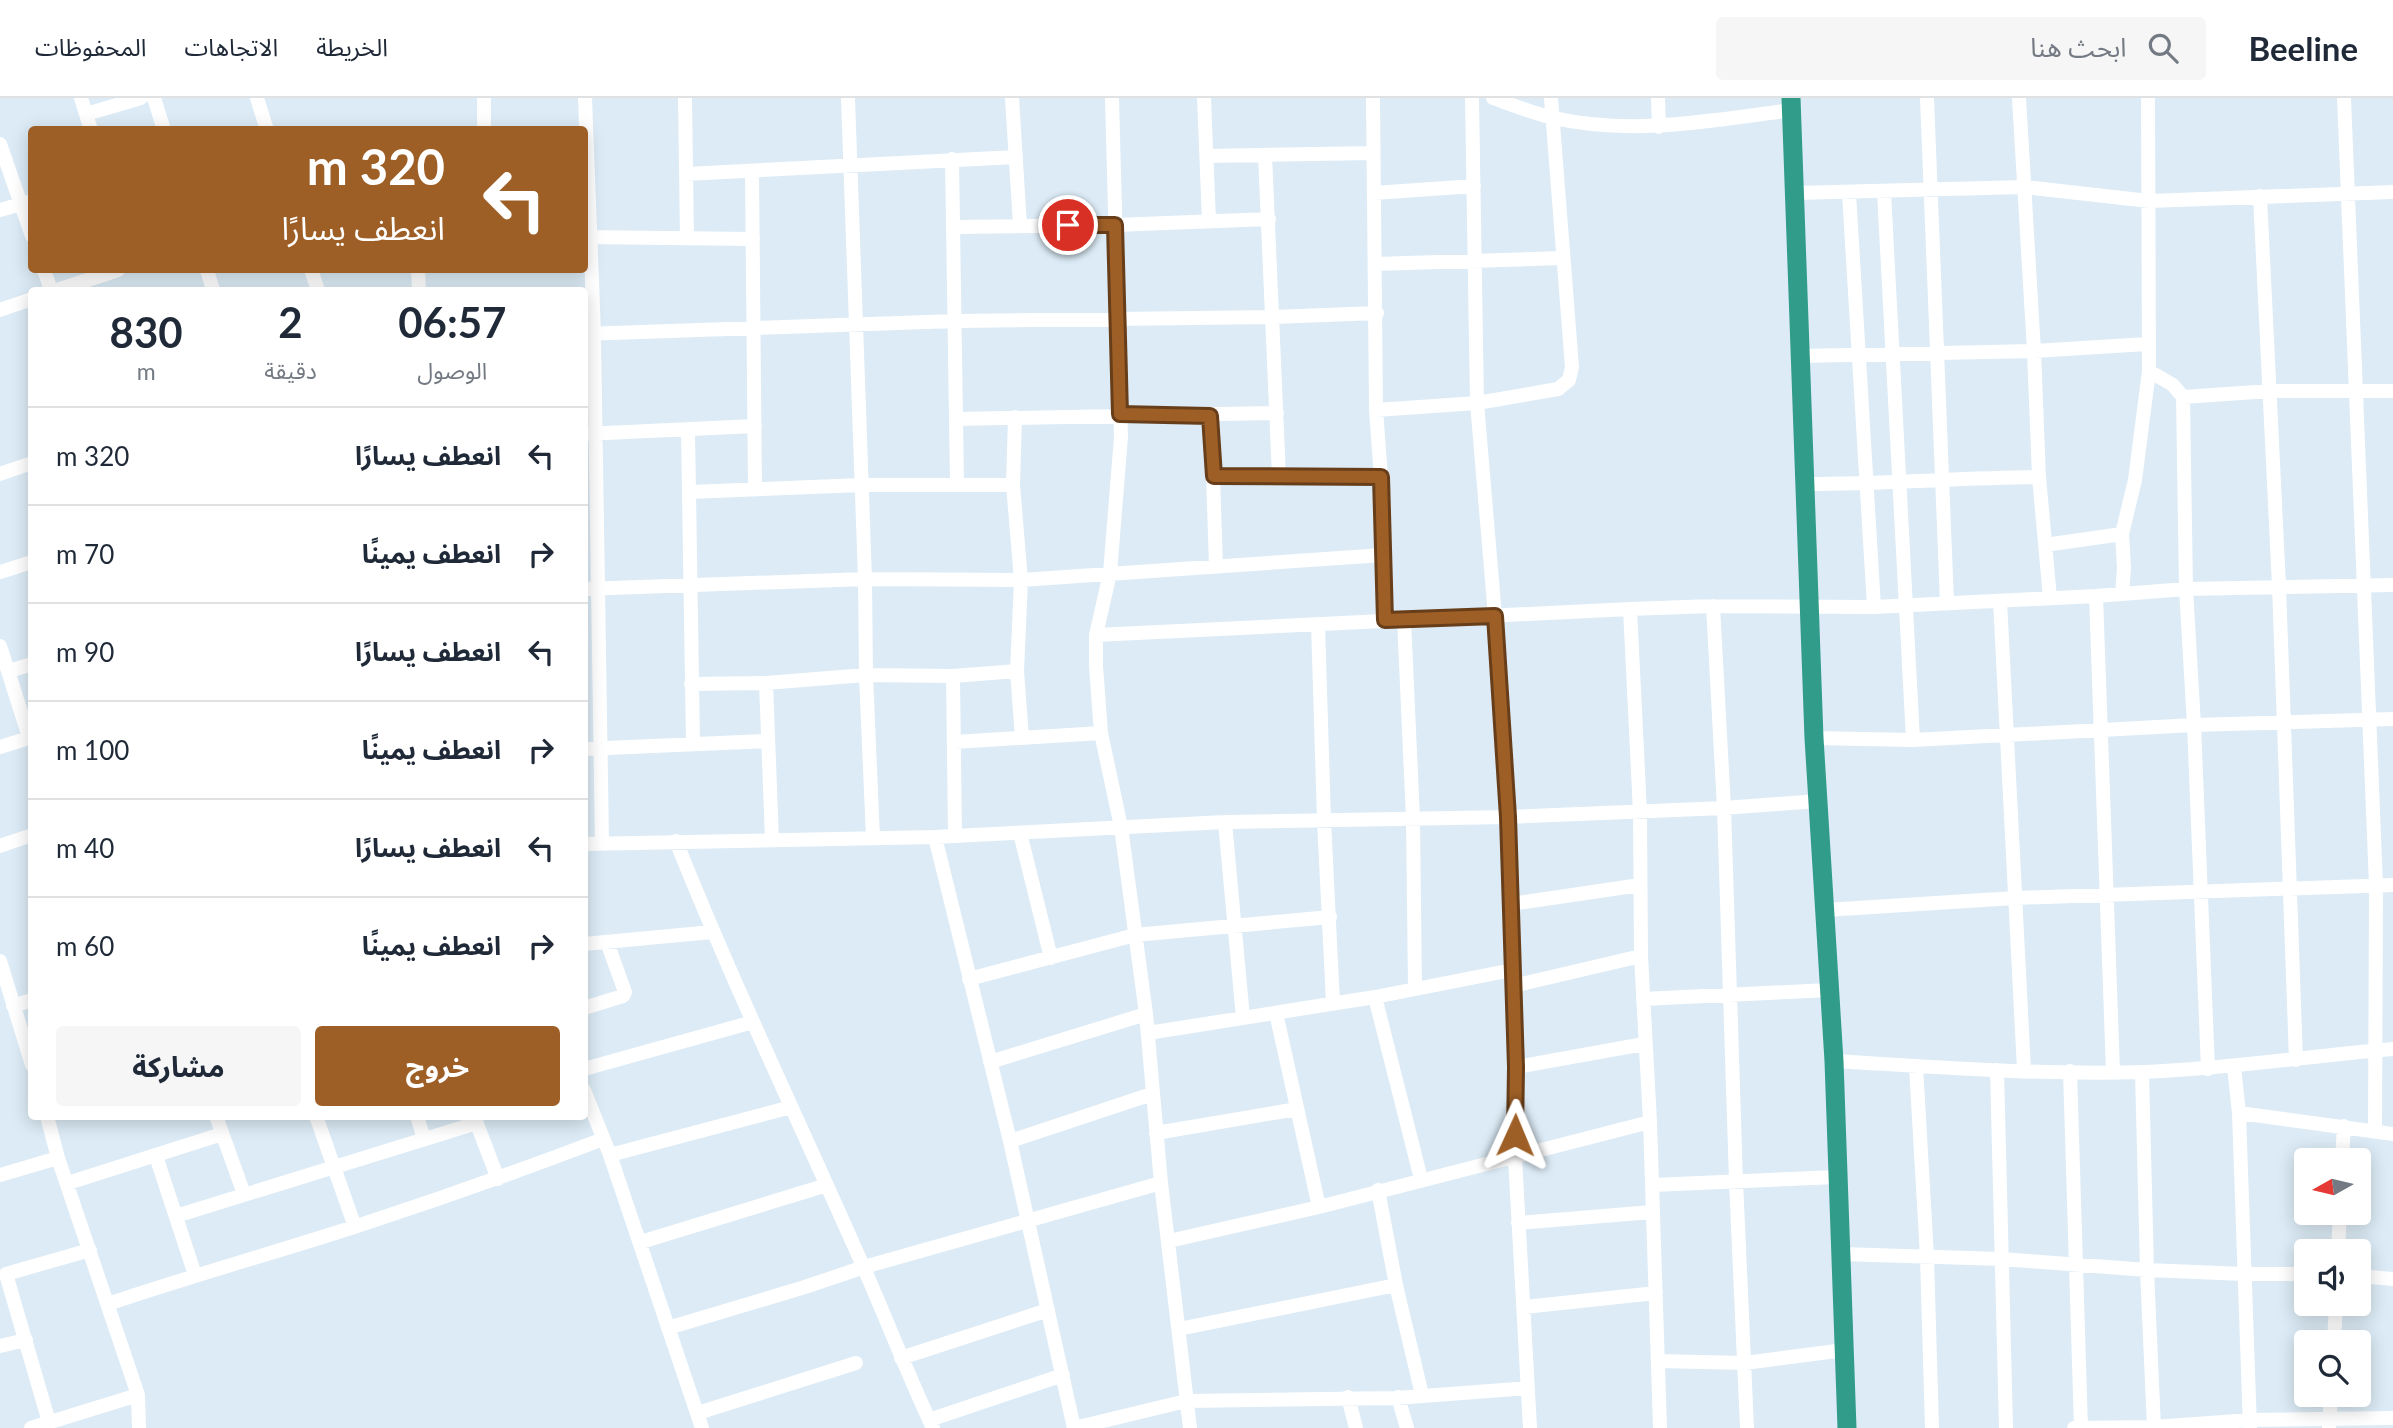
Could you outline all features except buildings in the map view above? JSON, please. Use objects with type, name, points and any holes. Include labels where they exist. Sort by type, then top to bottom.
[{"type":"highway","points":[[1791,104],[1796,194],[1798,356],[1814,738],[1834,1061],[1847,1428]]},
{"type":"street","points":[[81,98],[89,126]]},
{"type":"street","points":[[86,114],[141,98]]},
{"type":"street","points":[[154,98],[163,126]]},
{"type":"street","points":[[257,98],[266,126]]},
{"type":"street","points":[[484,98],[484,126]]},
{"type":"street","points":[[585,98],[585,126]]},
{"type":"street","points":[[685,98],[687,238]]},
{"type":"street","points":[[848,98],[873,838]]},
{"type":"street","points":[[1012,98],[1020,225]]},
{"type":"street","points":[[1112,98],[1121,438],[1110,573],[1096,635],[1101,733],[1121,827],[1149,1033],[1161,1183],[1190,1428]]},
{"type":"street","points":[[1204,98],[1209,221]]},
{"type":"street","points":[[1373,98],[1376,410],[1381,477],[1385,620]]},
{"type":"street","points":[[1472,98],[1477,403],[1508,817],[1516,1067],[1515,1158],[1530,1428]]},
{"type":"street","points":[[1493,98],[1554,118],[1611,126],[1659,127],[1791,104]]},
{"type":"street","points":[[1376,410],[1477,403],[1558,389],[1569,380],[1572,367],[1551,98]]},
{"type":"street","points":[[1658,98],[1659,127]]},
{"type":"street","points":[[1927,98],[1947,603]]},
{"type":"street","points":[[2019,98],[2039,477],[2050,598]]},
{"type":"street","points":[[2122,594],[2122,534],[2135,480],[2149,371],[2148,98]]},
{"type":"street","points":[[2344,98],[2376,885],[2375,1131]]},
{"type":"street","points":[[0,144],[26,203],[0,210]]},
{"type":"street","points":[[1207,156],[1373,153]]},
{"type":"street","points":[[1265,155],[1279,477]]},
{"type":"street","points":[[686,174],[1016,156]]},
{"type":"street","points":[[951,159],[957,484]]},
{"type":"street","points":[[752,172],[755,489]]},
{"type":"street","points":[[1374,193],[1474,186]]},
{"type":"street","points":[[1796,194],[2024,187],[2149,201],[2393,192]]},
{"type":"street","points":[[1884,192],[1913,740]]},
{"type":"street","points":[[1849,193],[1874,607]]},
{"type":"street","points":[[2260,196],[2279,586],[2296,1059]]},
{"type":"street","points":[[954,227],[1269,219]]},
{"type":"street","points":[[588,237],[753,239]]},
{"type":"street","points":[[1376,264],[1562,258]]},
{"type":"street","points":[[66,287],[109,273]]},
{"type":"street","points":[[588,273],[592,749],[602,844]]},
{"type":"street","points":[[0,310],[28,300]]},
{"type":"street","points":[[589,334],[955,321],[1377,313]]},
{"type":"street","points":[[1798,356],[2034,351],[2147,345]]},
{"type":"street","points":[[2149,371],[2173,385],[2183,397],[2186,589],[2208,1069]]},
{"type":"street","points":[[2183,397],[2270,391],[2393,391]]},
{"type":"street","points":[[956,419],[1276,413]]},
{"type":"street","points":[[1210,416],[1216,566]]},
{"type":"street","points":[[1015,417],[1013,485],[1021,580],[1017,671],[1022,738]]},
{"type":"street","points":[[590,433],[755,426]]},
{"type":"street","points":[[688,430],[693,744]]},
{"type":"street","points":[[0,474],[28,464]]},
{"type":"street","points":[[1214,476],[1381,477]]},
{"type":"street","points":[[1805,484],[2039,477]]},
{"type":"street","points":[[689,492],[861,485],[1013,485]]},
{"type":"street","points":[[2045,545],[2122,534]]},
{"type":"street","points":[[591,589],[865,579],[1021,580],[1383,555]]},
{"type":"street","points":[[0,572],[28,563]]},
{"type":"street","points":[[1096,635],[1630,609],[1809,605],[1874,607],[2186,589],[2393,584]]},
{"type":"street","points":[[2096,596],[2113,1072]]},
{"type":"street","points":[[2000,601],[2024,1070]]},
{"type":"street","points":[[1713,606],[1724,808],[1747,1428]]},
{"type":"street","points":[[1630,609],[1640,812],[1641,956],[1657,1293],[1660,1428]]},
{"type":"street","points":[[1404,619],[1413,819],[1415,989]]},
{"type":"street","points":[[1318,624],[1333,1003]]},
{"type":"street","points":[[0,646],[28,731]]},
{"type":"street","points":[[9,671],[28,665]]},
{"type":"street","points":[[691,684],[766,683],[866,675],[953,676],[1017,671]]},
{"type":"street","points":[[953,676],[955,836]]},
{"type":"street","points":[[766,683],[772,840]]},
{"type":"street","points":[[1814,738],[1913,740],[2283,721],[2393,719]]},
{"type":"street","points":[[954,742],[1101,733]]},
{"type":"street","points":[[0,747],[28,738]]},
{"type":"street","points":[[592,749],[767,741]]},
{"type":"street","points":[[588,845],[935,837],[1225,822],[1508,817],[1724,808],[1818,801]]},
{"type":"street","points":[[1225,822],[1243,1018]]},
{"type":"street","points":[[1020,833],[1051,958]]},
{"type":"street","points":[[0,846],[28,836]]},
{"type":"street","points":[[935,837],[1010,1141],[1074,1428],[1186,1401],[1398,1397],[1528,1388]]},
{"type":"street","points":[[676,841],[712,932],[864,1267],[931,1424],[1063,1375]]},
{"type":"street","points":[[1511,904],[1640,885]]},
{"type":"street","points":[[1825,910],[2015,898],[2393,885]]},
{"type":"street","points":[[970,979],[1135,935],[1330,917]]},
{"type":"street","points":[[588,944],[712,932]]},
{"type":"street","points":[[588,1007],[623,996],[625,992],[607,942]]},
{"type":"street","points":[[1513,986],[1641,956]]},
{"type":"street","points":[[0,961],[28,1053]]},
{"type":"street","points":[[1149,1033],[1375,997],[1512,971]]},
{"type":"street","points":[[1643,999],[1829,990]]},
{"type":"street","points":[[1375,997],[1421,1179]]},
{"type":"street","points":[[13,1006],[28,1001]]},
{"type":"street","points":[[1276,1013],[1319,1207]]},
{"type":"street","points":[[990,1062],[1146,1014]]},
{"type":"street","points":[[588,1068],[753,1022]]},
{"type":"street","points":[[1516,1067],[1644,1044]]},
{"type":"street","points":[[1834,1061],[1997,1070],[2142,1072],[2234,1067],[2393,1049]]},
{"type":"street","points":[[1916,1066],[1927,1257],[1932,1428]]},
{"type":"street","points":[[2234,1067],[2239,1113],[2250,1424]]},
{"type":"street","points":[[1997,1070],[2006,1428]]},
{"type":"street","points":[[2070,1071],[2081,1428]]},
{"type":"street","points":[[2142,1072],[2154,1428]]},
{"type":"street","points":[[1010,1141],[1152,1094]]},
{"type":"street","points":[[588,1100],[610,1154],[702,1428]]},
{"type":"street","points":[[610,1154],[791,1107]]},
{"type":"street","points":[[1156,1133],[1297,1109]]},
{"type":"street","points":[[2239,1113],[2393,1134]]},
{"type":"street","points":[[48,1120],[58,1158],[138,1395],[139,1428]]},
{"type":"street","points":[[217,1120],[244,1194]]},
{"type":"street","points":[[317,1120],[355,1227]]},
{"type":"street","points":[[418,1120],[424,1139]]},
{"type":"street","points":[[176,1216],[424,1139],[475,1120],[498,1179]]},
{"type":"street","points":[[1169,1241],[1319,1207],[1650,1122]]},
{"type":"street","points":[[2343,1148],[2344,1126]]},
{"type":"street","points":[[68,1183],[222,1134]]},
{"type":"street","points":[[108,1304],[355,1227],[498,1179],[603,1139]]},
{"type":"street","points":[[156,1156],[195,1275]]},
{"type":"street","points":[[0,1175],[58,1158]]},
{"type":"street","points":[[1652,1185],[1838,1177]]},
{"type":"street","points":[[668,1328],[864,1267],[1161,1183]]},
{"type":"street","points":[[640,1242],[827,1185]]},
{"type":"street","points":[[1378,1190],[1396,1285],[1422,1395]]},
{"type":"street","points":[[1518,1223],[1652,1212]]},
{"type":"street","points":[[90,1250],[3,1275],[26,1340],[41,1426],[138,1395]]},
{"type":"street","points":[[1841,1254],[2002,1259],[2147,1270],[2294,1274]]},
{"type":"street","points":[[2371,1277],[2393,1279]]},
{"type":"street","points":[[1179,1329],[1396,1285]]},
{"type":"street","points":[[1524,1307],[1657,1293]]},
{"type":"street","points":[[901,1358],[1048,1310]]},
{"type":"street","points":[[0,1346],[26,1340]]},
{"type":"street","points":[[1658,1362],[1745,1363],[1844,1350]]},
{"type":"street","points":[[698,1413],[856,1363]]},
{"type":"street","points":[[1348,1397],[1356,1428]]},
{"type":"street","points":[[1398,1397],[1406,1428]]},
{"type":"street","points":[[2073,1428],[2330,1423],[2393,1418]]},
{"type":"route","points":[[1068,225],[1115,225],[1120,414],[1210,416],[1214,476],[1381,477],[1385,620],[1495,616],[1508,817],[1516,1067],[1515,1135]]}]
